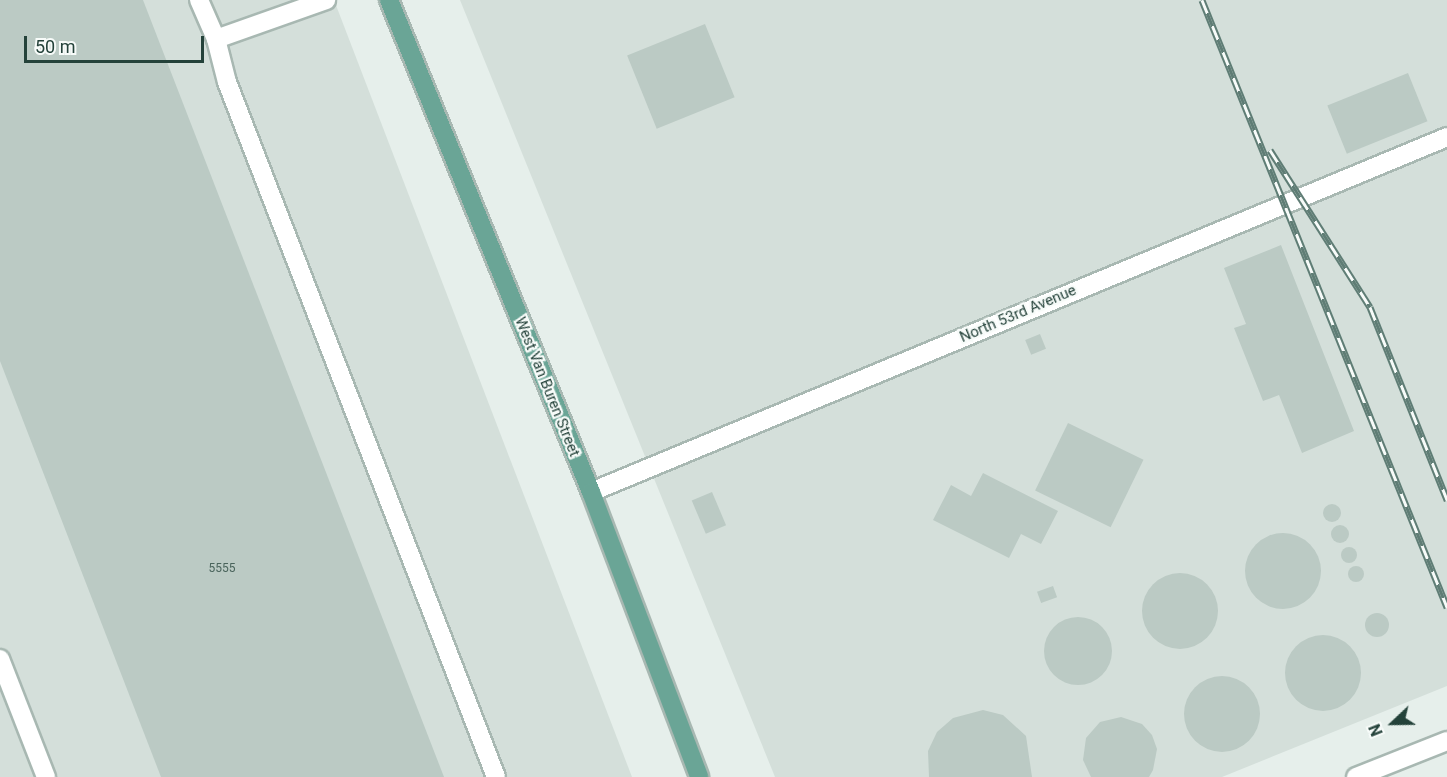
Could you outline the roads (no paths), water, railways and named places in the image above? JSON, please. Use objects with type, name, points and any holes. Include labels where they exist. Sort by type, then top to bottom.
[{"type":"main road","name":"West Van Buren Street","points":[[389,0],[591,492],[699,777]]},
{"type":"street","points":[[199,0],[216,39],[227,82],[496,777]]},
{"type":"street","points":[[216,39],[326,0]]},
{"type":"street","name":"North 53rd Avenue","points":[[591,492],[1447,137]]},
{"type":"street","points":[[0,659],[46,777]]},
{"type":"street","points":[[1356,777],[1447,741]]},
{"type":"railway","points":[[1202,0],[1447,607]]},
{"type":"railway","points":[[1270,150],[1370,307],[1447,500]]}]
